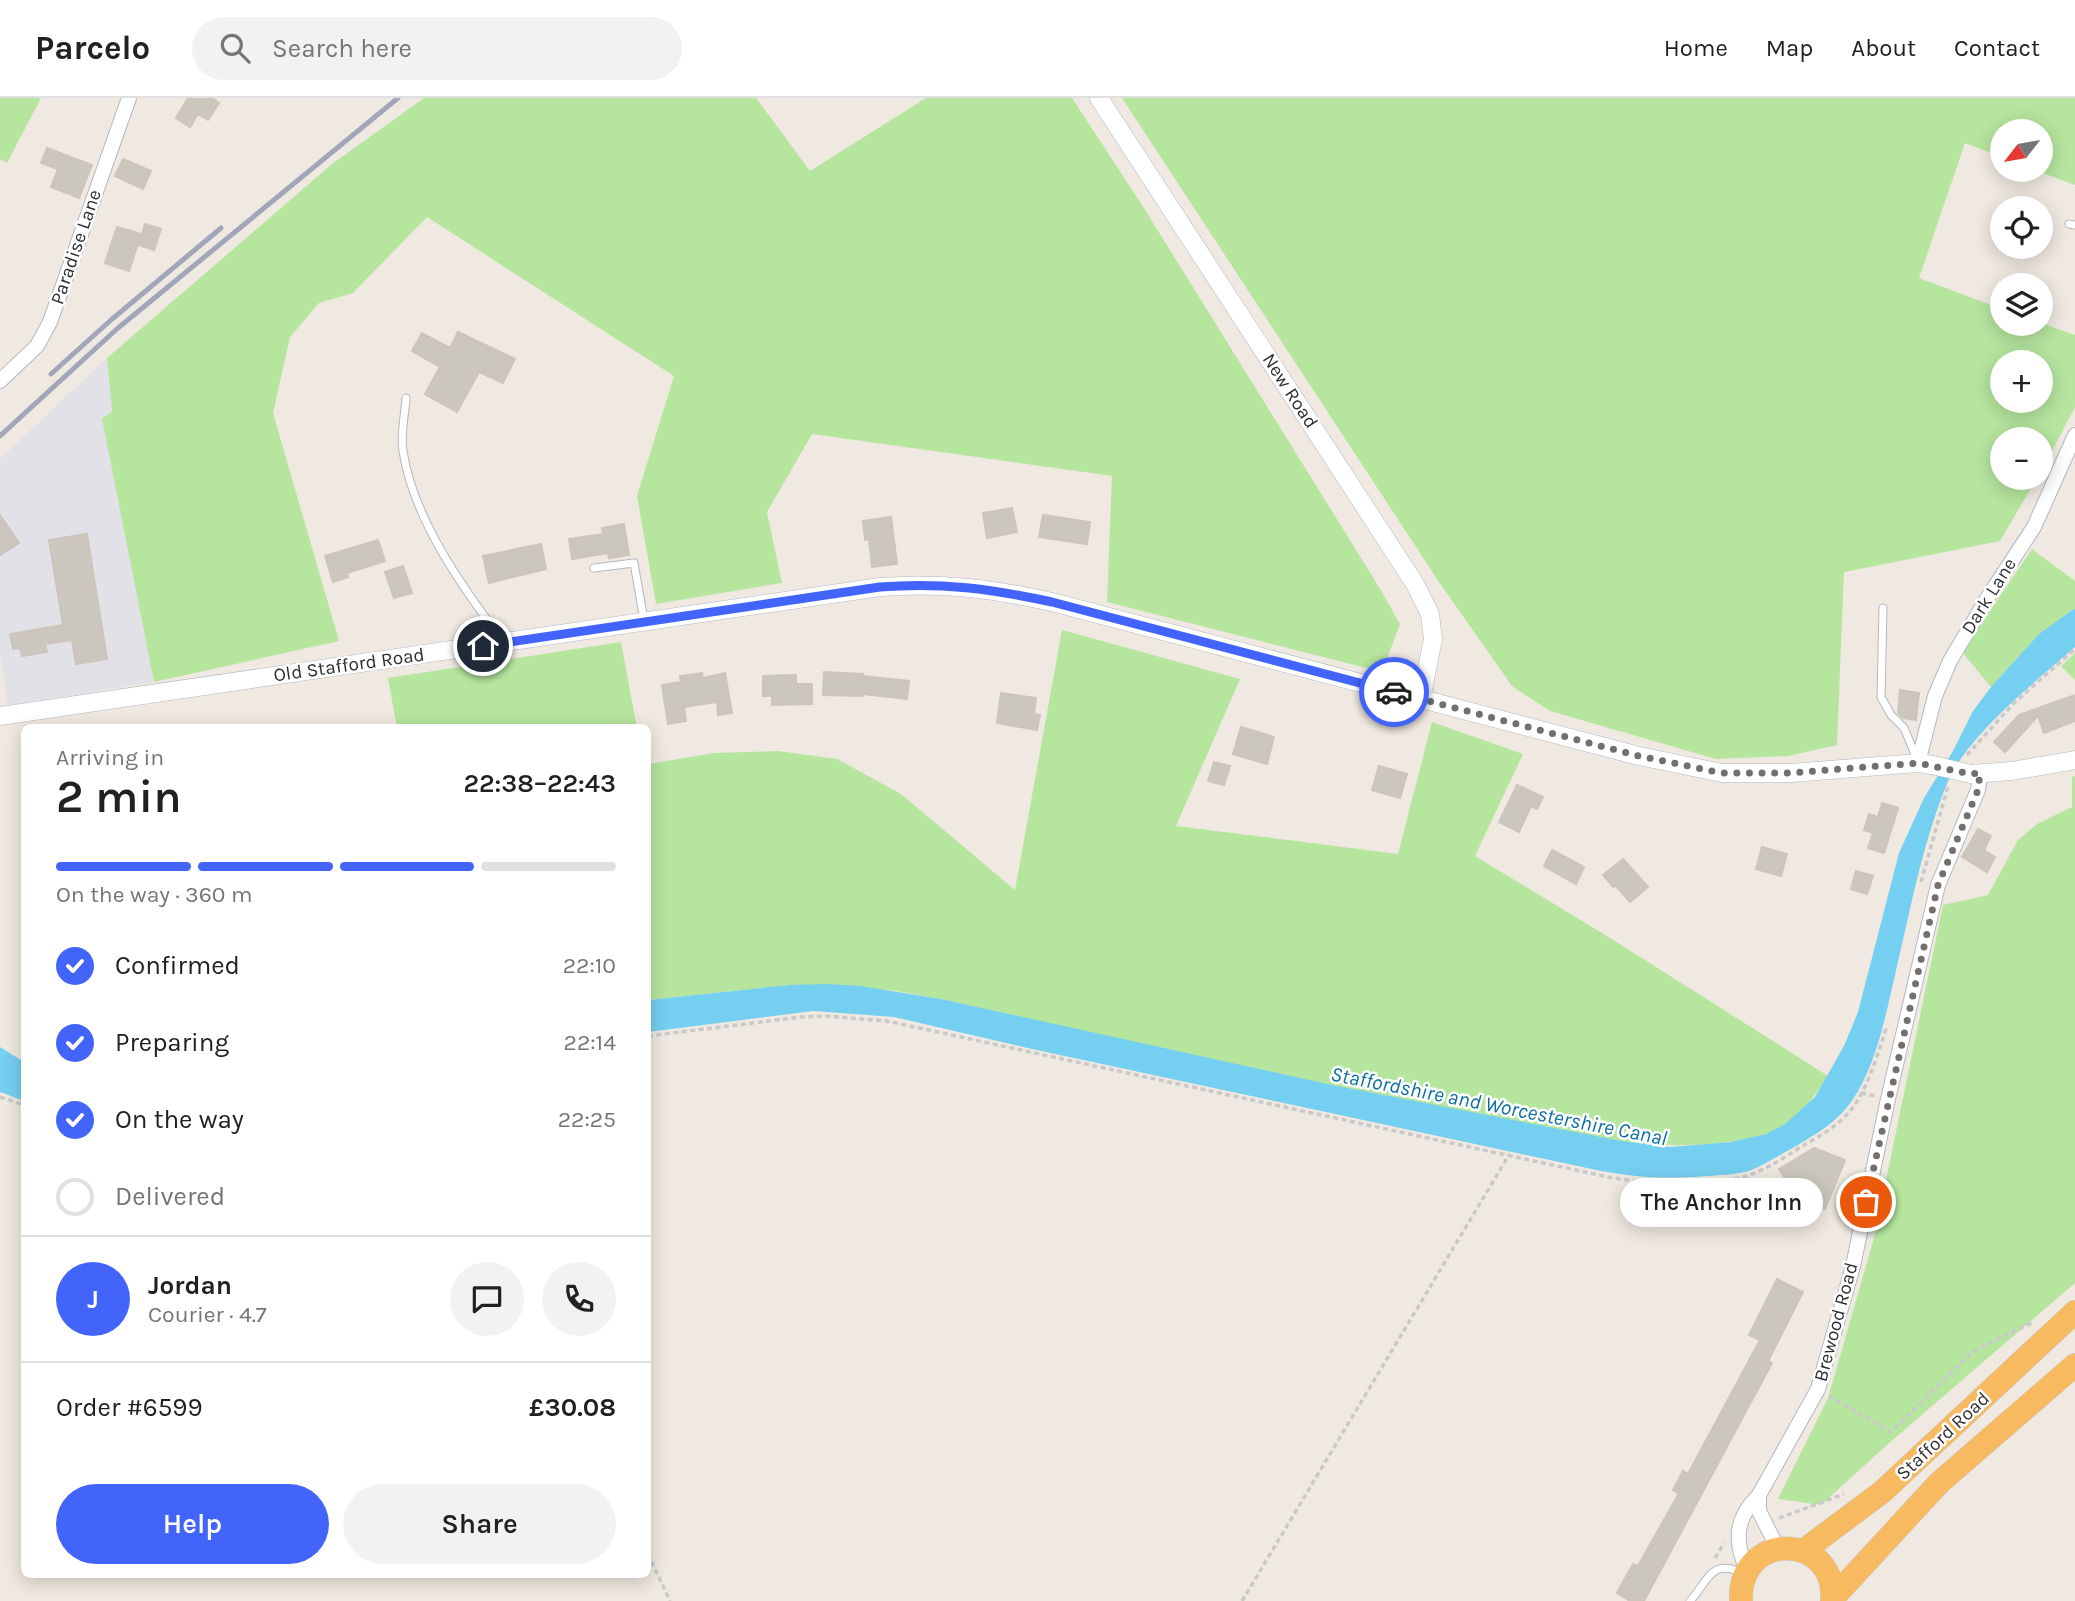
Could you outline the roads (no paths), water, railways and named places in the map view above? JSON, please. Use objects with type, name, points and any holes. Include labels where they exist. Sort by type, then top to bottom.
[{"type":"highway","name":"Stafford Road","points":[[1803,1551],[1882,1492],[2075,1312]]},
{"type":"highway","name":"Stafford Road","points":[[1832,1600],[1939,1483],[2075,1365]]},
{"type":"highway","points":[[1741,1587],[1761,1556],[1778,1549],[1792,1548],[1803,1551],[1820,1562],[1833,1589],[1832,1600]]},
{"type":"street","name":"Paradise Lane","points":[[0,382],[37,346],[50,322],[129,98]]},
{"type":"street","name":"New Road","points":[[1099,98],[1415,584],[1430,614],[1433,639],[1421,699]]},
{"type":"street","name":"Dark Lane","points":[[1925,764],[1935,696],[1950,661],[2034,527],[2075,435]]},
{"type":"street","name":"Old Stafford Road","points":[[0,716],[880,587],[955,585],[999,590],[1052,602],[1639,756],[1722,773],[1791,773],[1925,764],[1975,774]]},
{"type":"street","points":[[1975,774],[2075,760]]},
{"type":"street","name":"Brewood Road","points":[[1741,1587],[1738,1545],[1746,1507],[1759,1495],[1818,1389],[1853,1266],[1888,1099],[1938,885],[1978,790],[1975,774]]},
{"type":"street","points":[[1759,1495],[1759,1511],[1778,1549]]},
{"type":"lane","points":[[406,398],[402,449],[410,482],[436,542],[467,593],[503,642]]},
{"type":"lane","points":[[594,568],[634,563],[644,621]]},
{"type":"lane","points":[[1883,608],[1881,697],[1925,764]]},
{"type":"lane","points":[[1690,1601],[1715,1570],[1729,1567],[1741,1587]]},
{"type":"water","points":[[2075,608],[2075,647],[2022,693],[1985,730],[1955,767],[1946,786],[1923,855],[1877,1047],[1863,1082],[1843,1112],[1818,1132],[1749,1171],[1728,1175],[1666,1178],[1601,1171],[894,1017],[813,1011],[651,1032],[651,1000],[789,985],[861,986],[941,999],[1332,1085],[1621,1141],[1670,1147],[1731,1142],[1766,1134],[1785,1124],[1815,1097],[1844,1046],[1858,1012],[1899,853],[1924,798],[1953,751],[1973,711],[2039,634]]},
{"type":"water","points":[[0,1047],[21,1060],[21,1100],[0,1092]]},
{"type":"railway","points":[[0,436],[118,328],[398,98]]},
{"type":"railway","points":[[51,374],[221,228]]},
{"type":"place","name":"The Anchor Inn","points":[[1866,1202]]},
{"type":"water label","name":"Staffordshire and Worcestershire Canal","points":[[1499,1106]]}]
